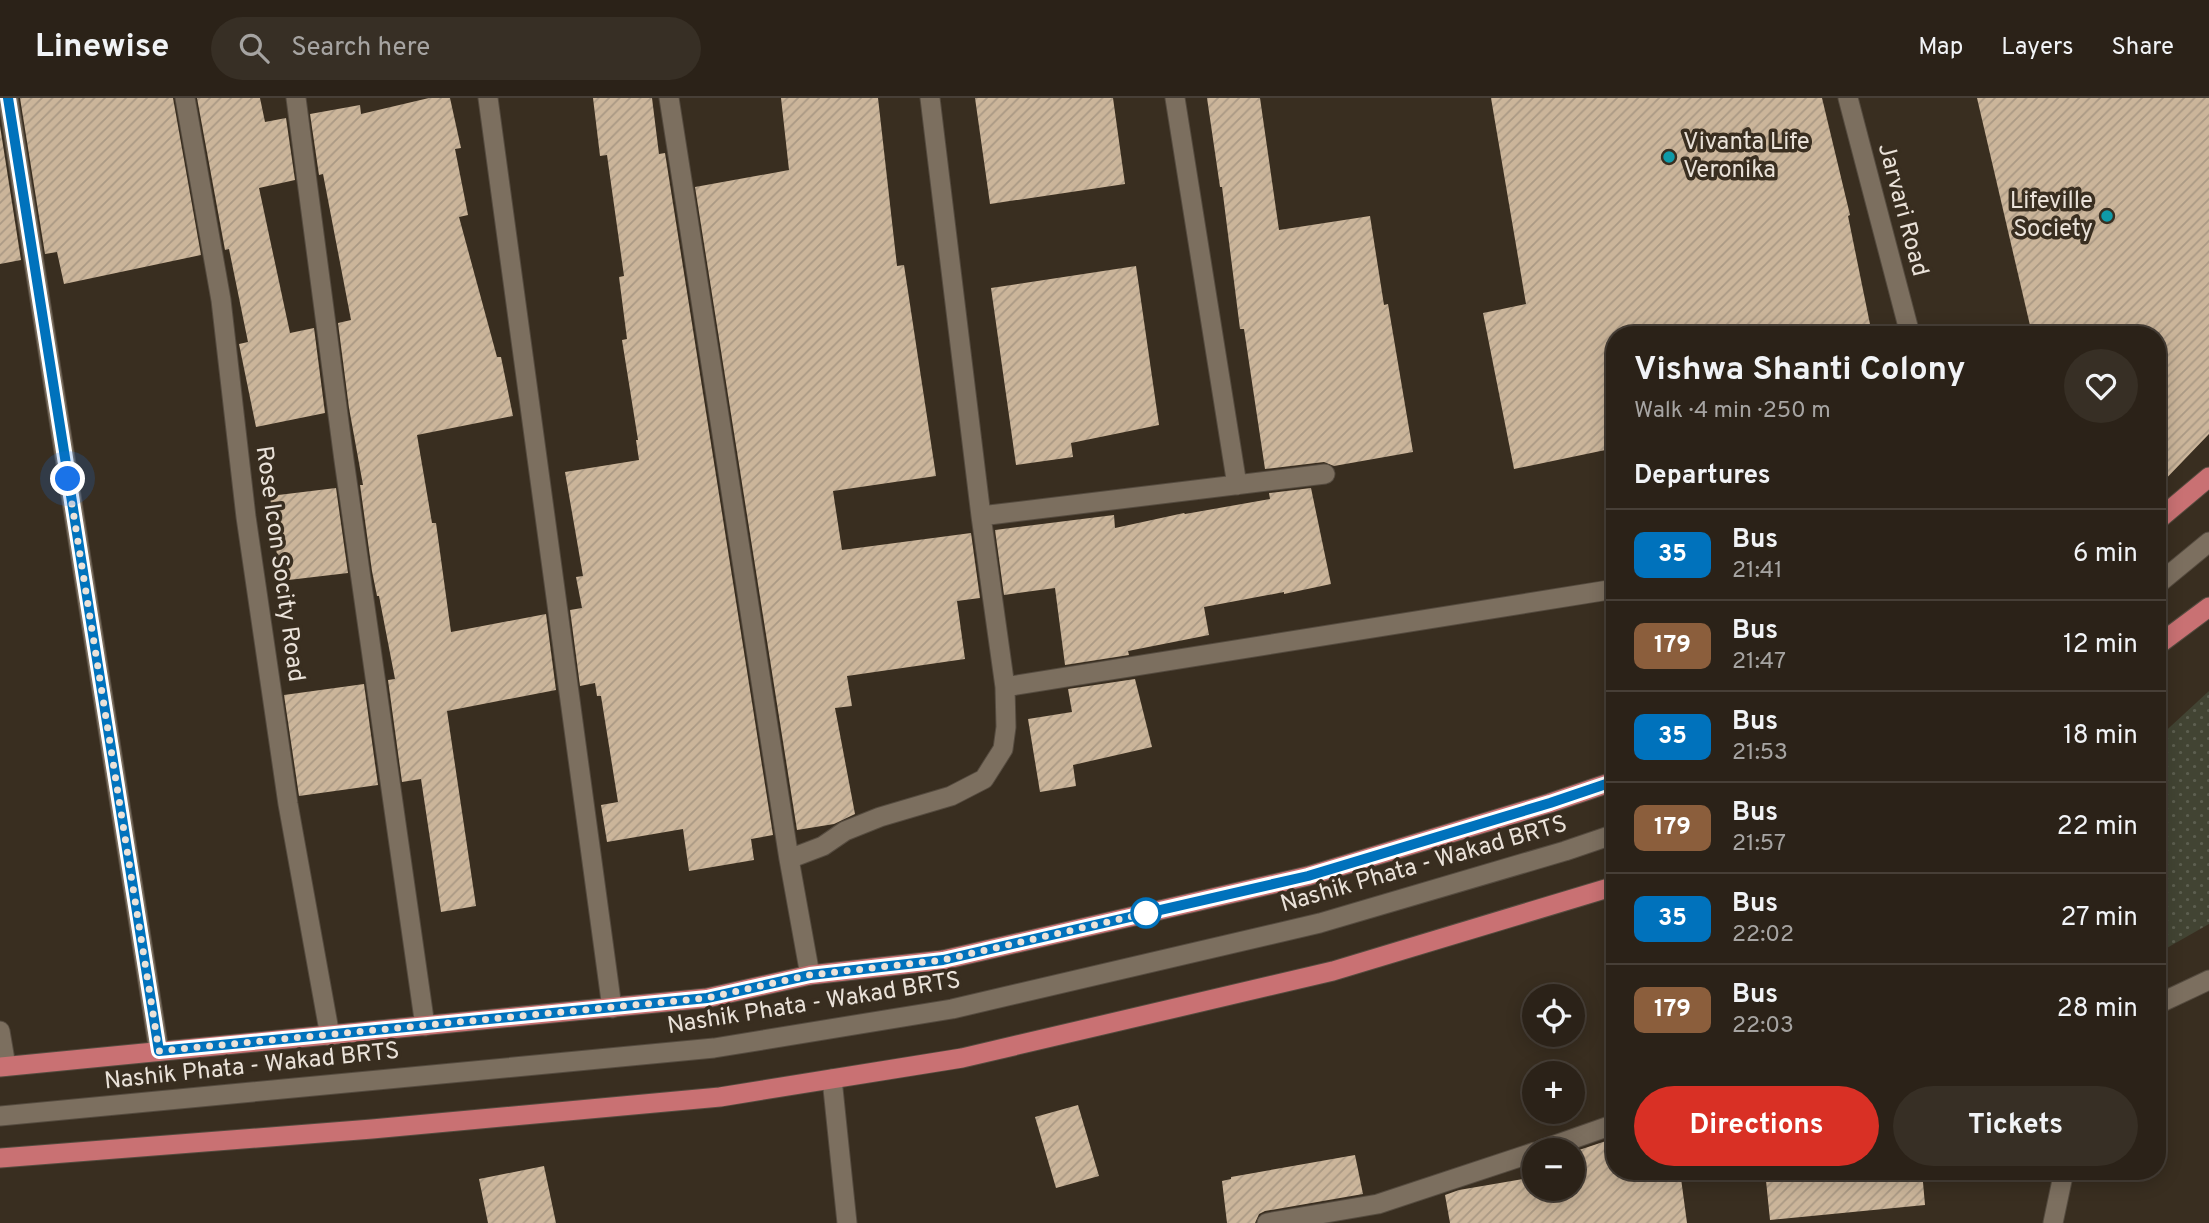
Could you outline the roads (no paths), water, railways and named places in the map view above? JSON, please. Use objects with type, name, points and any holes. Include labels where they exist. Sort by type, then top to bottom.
[{"type":"main road","points":[[2166,513],[2209,477]]},
{"type":"main road","points":[[2166,503],[2179,502]]},
{"type":"main road","points":[[2166,639],[2209,607]]},
{"type":"main road","points":[[3,1067],[707,998],[810,975],[943,960],[1308,876],[1606,784]]},
{"type":"main road","points":[[0,1158],[372,1129],[720,1097],[962,1058],[1333,971],[1606,889]]},
{"type":"street","points":[[8,98],[159,1051]]},
{"type":"street","name":"Rose Icon Socity Road","points":[[185,98],[221,300],[246,517],[288,804],[330,1036]]},
{"type":"street","points":[[296,98],[344,460],[425,1026]]},
{"type":"street","points":[[488,98],[612,1008]]},
{"type":"street","points":[[669,98],[789,859],[810,975]]},
{"type":"street","points":[[789,859],[823,846],[845,831],[880,817],[951,796],[984,779],[1003,749],[1006,727],[1005,687],[981,516],[930,98]]},
{"type":"street","points":[[1175,98],[1237,485]]},
{"type":"street","name":"Jarvari Road","points":[[1848,98],[1908,326]]},
{"type":"street","points":[[981,516],[1325,474]]},
{"type":"street","points":[[2166,577],[2209,542]]},
{"type":"street","points":[[1005,687],[1606,590]]},
{"type":"street","name":"Nashik Phata - Wakad BRTS","points":[[0,1116],[714,1048],[952,1009],[1320,923],[1606,837]]},
{"type":"street","points":[[2166,1000],[2209,980]]},
{"type":"street","points":[[0,1031],[3,1067]]},
{"type":"street","points":[[832,1079],[847,1223]]},
{"type":"street","points":[[1575,1138],[1606,1127]]},
{"type":"street","points":[[1267,1223],[1391,1200],[1522,1156]]},
{"type":"street","points":[[2053,1223],[2062,1180]]},
{"type":"place","name":"Vivanta Life Veronika","points":[[1669,157]]},
{"type":"place","name":"Lifeville Society","points":[[2107,216]]}]
